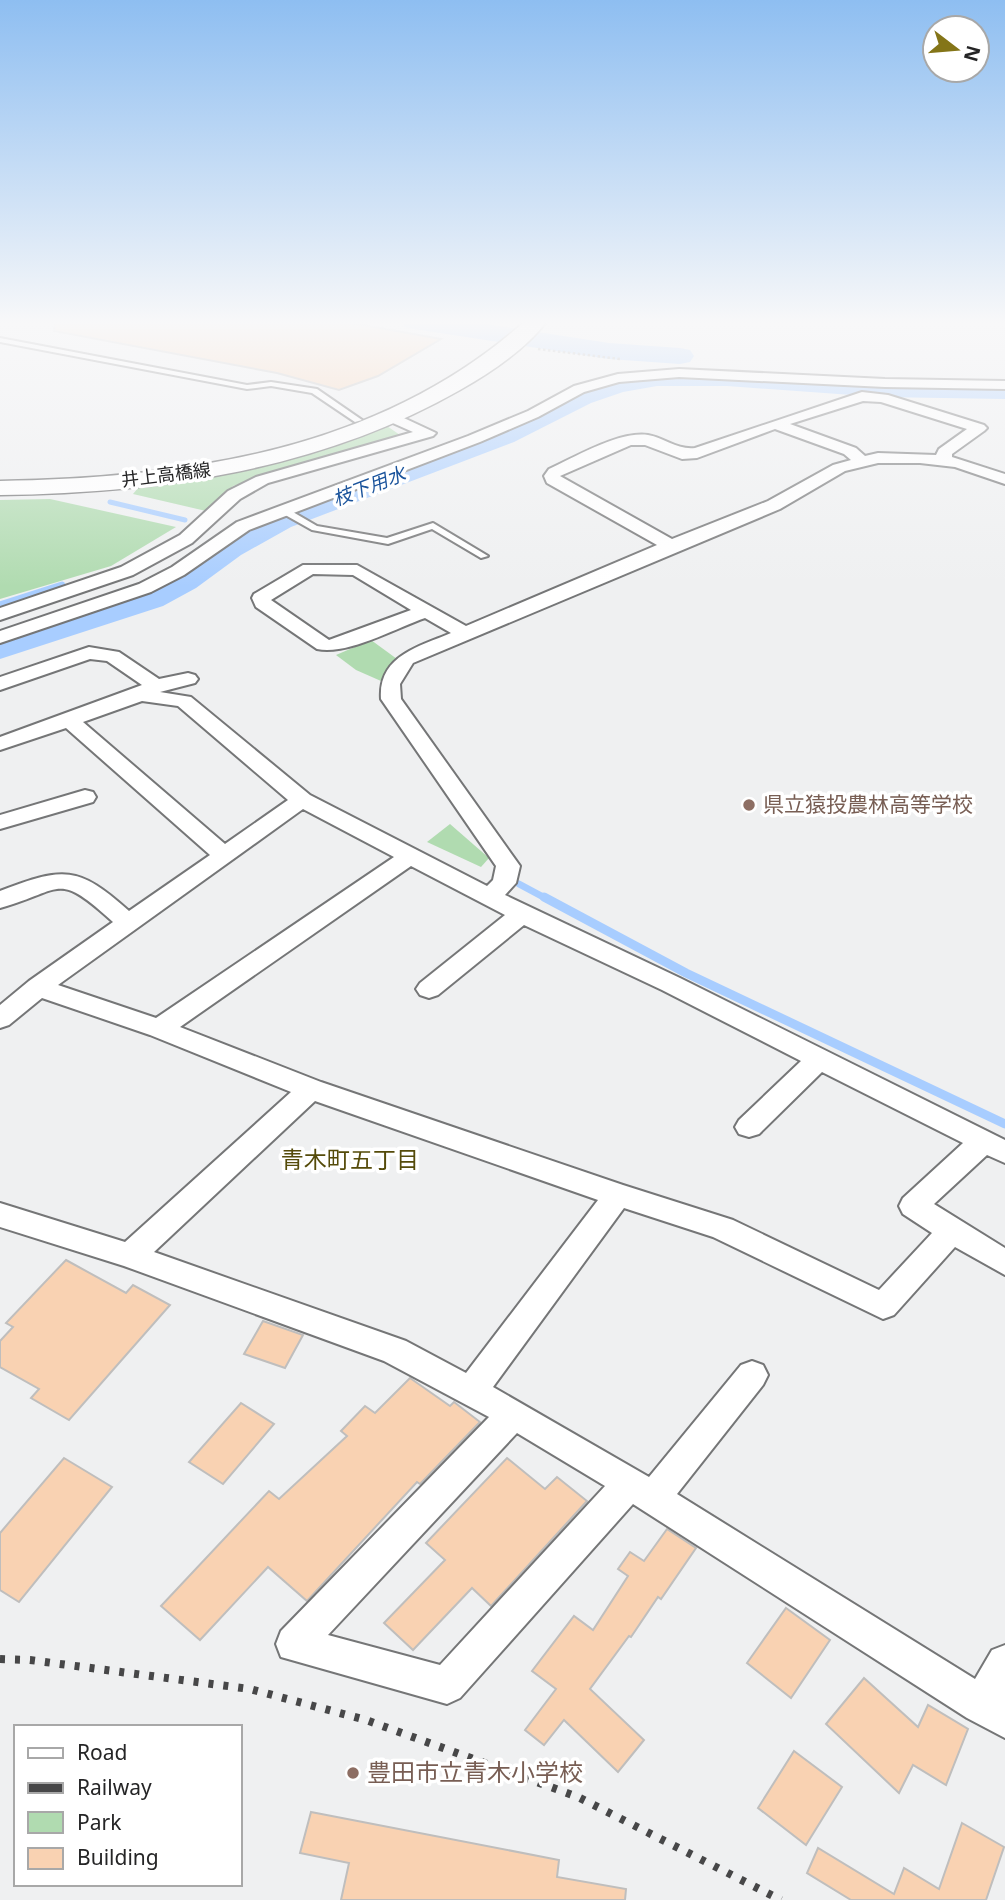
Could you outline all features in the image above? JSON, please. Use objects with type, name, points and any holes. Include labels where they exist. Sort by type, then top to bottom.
[{"type":"street","name":"井上高橋線","points":[[0,477],[108,471],[202,458],[272,445],[358,419],[379,410]]},
{"type":"street","name":"井上高橋線","points":[[0,488],[142,479],[239,465],[334,440],[405,410]]},
{"type":"street","points":[[0,637],[145,588],[178,571],[243,526],[288,514],[541,410]]},
{"type":"street","points":[[671,546],[553,480],[552,476],[555,472],[629,440],[647,440],[682,454],[697,453],[820,410]]},
{"type":"street","points":[[920,410],[979,428],[945,452],[943,461]]},
{"type":"street","points":[[0,614],[127,571],[186,538],[234,495],[262,480],[428,433],[391,417]]},
{"type":"street","points":[[775,424],[850,451],[861,461]]},
{"type":"street","points":[[490,895],[504,883],[508,866],[391,699],[390,684],[406,659],[774,505],[839,468],[861,461],[900,457],[943,461],[1005,478]]},
{"type":"street","points":[[425,611],[333,646],[324,645],[263,603],[261,598],[309,569],[357,570],[464,633]]},
{"type":"street","points":[[0,684],[89,653],[113,656],[148,690],[184,701],[302,800],[490,895],[522,914],[994,1147],[913,1206],[1005,1263]]},
{"type":"street","points":[[0,744],[148,690],[188,679]]},
{"type":"street","points":[[69,720],[224,855]]},
{"type":"street","points":[[0,822],[85,797]]},
{"type":"street","points":[[5,1005],[38,987],[302,800]]},
{"type":"street","points":[[159,1029],[410,856]]},
{"type":"street","points":[[0,900],[53,879],[78,881],[128,923]]},
{"type":"street","points":[[429,989],[522,914]]},
{"type":"street","points":[[38,987],[159,1029],[311,1089],[618,1195],[723,1227],[883,1306],[952,1231]]},
{"type":"street","points":[[749,1127],[819,1059]]},
{"type":"street","points":[[130,1256],[311,1089]]},
{"type":"street","points":[[471,1392],[618,1195]]},
{"type":"street","points":[[0,1215],[130,1256],[395,1351],[514,1414],[641,1490],[993,1712],[1005,1663]]},
{"type":"street","points":[[514,1414],[294,1644],[447,1685],[752,1375]]},
{"type":"lane","points":[[343,410],[358,419]]},
{"type":"lane","points":[[288,514],[315,528],[387,541],[433,526],[484,556]]},
{"type":"green space","points":[[387,426],[400,435],[233,486],[206,511],[133,494],[138,488],[211,476],[310,453]]},
{"type":"green space","points":[[50,499],[176,527],[111,566],[0,599],[0,500]]},
{"type":"green space","points":[[371,640],[397,659],[381,681],[356,670],[336,655]]},
{"type":"green space","points":[[450,824],[489,858],[481,867],[427,842]]},
{"type":"building","points":[[66,1260],[126,1293],[133,1285],[170,1305],[69,1420],[31,1398],[39,1389],[0,1367],[0,1341],[13,1327],[6,1323]]},
{"type":"building","points":[[263,1321],[303,1335],[285,1368],[244,1354]]},
{"type":"building","points":[[410,1378],[450,1406],[454,1402],[480,1422],[420,1484],[417,1482],[307,1601],[268,1567],[200,1640],[161,1606],[269,1491],[279,1499],[347,1436],[341,1431],[365,1406],[375,1413]]},
{"type":"building","points":[[241,1403],[274,1424],[223,1484],[189,1462]]},
{"type":"building","points":[[64,1458],[112,1487],[19,1602],[0,1590],[0,1533]]},
{"type":"building","points":[[507,1458],[545,1489],[557,1477],[587,1501],[491,1606],[472,1588],[413,1650],[384,1623],[445,1560],[426,1543]]},
{"type":"building","points":[[667,1529],[696,1548],[661,1599],[658,1597],[590,1689],[644,1740],[618,1772],[564,1720],[544,1745],[525,1730],[556,1689],[532,1671],[574,1616],[593,1630],[628,1576],[618,1569],[630,1552],[644,1561]]},
{"type":"building","points":[[786,1608],[830,1640],[791,1698],[747,1663]]},
{"type":"building","points":[[864,1678],[918,1727],[928,1705],[968,1729],[946,1785],[913,1765],[899,1793],[826,1724]]},
{"type":"building","points":[[794,1751],[842,1787],[806,1845],[758,1808]]},
{"type":"building","points":[[311,1812],[559,1860],[557,1877],[626,1889],[625,1900],[341,1900],[349,1863],[300,1853]]},
{"type":"building","points":[[962,1823],[1004,1847],[986,1900],[851,1900],[807,1873],[818,1848],[894,1894],[904,1868],[939,1889]]},
{"type":"waterway","name":"枝下用水","points":[[0,648],[150,598],[184,581],[229,548],[279,520],[503,436],[556,410]]},
{"type":"waterway","points":[[110,502],[185,520]]},
{"type":"waterway","points":[[0,605],[62,585]]},
{"type":"waterway","points":[[519,884],[547,899]]},
{"type":"waterway","points":[[544,897],[686,973],[1005,1124]]},
{"type":"railway","points":[[0,1659],[30,1660],[250,1689],[366,1720],[578,1797],[781,1900]]},
{"type":"place","name":"県立猿投農林高等学校","points":[[749,805]]},
{"type":"place","name":"豊田市立青木小学校","points":[[353,1773]]},
{"type":"district","name":"青木町五丁目","points":[[350,1160]]}]
